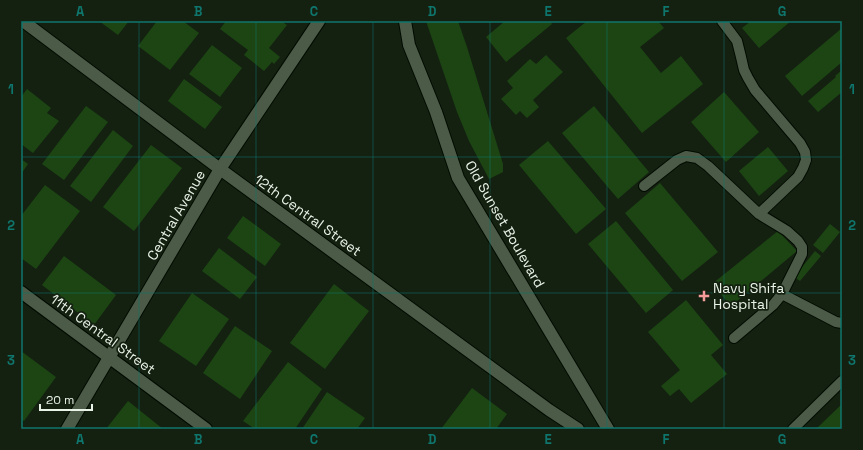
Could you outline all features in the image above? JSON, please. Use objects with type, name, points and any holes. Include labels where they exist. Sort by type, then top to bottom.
[{"type":"street","name":"12th Central Street","points":[[23,21],[220,169],[549,410],[578,429]]},
{"type":"street","name":"Central Avenue","points":[[67,429],[220,169],[319,21]]},
{"type":"street","name":"Old Sunset Boulevard","points":[[405,21],[409,45],[436,112],[458,178],[608,429]]},
{"type":"street","name":"11th Central Street","points":[[21,292],[206,429]]},
{"type":"lane","points":[[722,21],[737,41],[744,70],[748,78],[756,90],[800,143],[805,152],[806,160],[798,177],[759,214]]},
{"type":"lane","points":[[644,186],[677,160],[686,156],[697,158],[708,166],[759,214],[787,231],[802,247],[802,254],[782,294],[773,305],[734,338]]},
{"type":"lane","points":[[782,294],[836,322],[842,323]]},
{"type":"lane","points":[[793,429],[842,381]]},
{"type":"building","points":[[99,21],[129,21],[118,35]]},
{"type":"building","points":[[157,21],[183,21],[199,33],[170,70],[138,46]]},
{"type":"building","points":[[226,21],[281,21],[287,25],[269,48],[280,57],[274,64],[272,62],[264,71],[244,55],[248,50],[220,29]]},
{"type":"building","points":[[426,21],[458,21],[503,164],[503,172],[489,179],[469,141],[457,112]]},
{"type":"building","points":[[505,21],[550,21],[552,24],[506,62],[486,37]]},
{"type":"building","points":[[587,21],[658,21],[664,28],[640,47],[661,73],[681,56],[703,84],[642,133],[566,38]]},
{"type":"building","points":[[751,21],[791,21],[759,48],[742,28]]},
{"type":"building","points":[[842,28],[842,62],[802,96],[785,76]]},
{"type":"building","points":[[212,45],[242,68],[220,97],[189,74]]},
{"type":"building","points":[[546,55],[563,72],[533,100],[539,107],[527,118],[520,111],[516,115],[501,99],[513,88],[507,81],[530,59],[536,64]]},
{"type":"building","points":[[842,70],[842,92],[818,112],[808,101]]},
{"type":"building","points":[[184,79],[222,107],[205,129],[168,101]]},
{"type":"building","points":[[27,89],[51,108],[47,113],[59,121],[33,153],[21,144],[21,97]]},
{"type":"building","points":[[724,92],[759,132],[726,162],[691,122]]},
{"type":"building","points":[[86,106],[108,122],[64,180],[42,164]]},
{"type":"building","points":[[594,106],[649,172],[618,199],[562,133]]},
{"type":"building","points":[[113,130],[133,146],[91,202],[70,186]]},
{"type":"building","points":[[548,141],[606,209],[576,234],[519,165]]},
{"type":"building","points":[[151,145],[182,168],[134,231],[103,207]]},
{"type":"building","points":[[768,147],[788,171],[759,196],[739,171]]},
{"type":"building","points":[[21,159],[28,164],[21,174]]},
{"type":"building","points":[[660,183],[718,252],[682,281],[625,213]]},
{"type":"building","points":[[45,185],[80,211],[36,269],[21,258],[21,216]]},
{"type":"building","points":[[243,216],[281,244],[265,266],[227,238]]},
{"type":"building","points":[[616,221],[673,290],[646,313],[588,244]]},
{"type":"building","points":[[830,224],[840,232],[823,253],[813,245]]},
{"type":"building","points":[[778,231],[797,251],[731,306],[712,284]]},
{"type":"building","points":[[219,248],[257,277],[240,299],[202,271]]},
{"type":"building","points":[[815,251],[821,256],[800,281],[794,277]]},
{"type":"building","points":[[64,256],[116,295],[94,325],[42,285]]},
{"type":"building","points":[[334,284],[369,311],[325,369],[290,343]]},
{"type":"building","points":[[192,293],[229,319],[196,366],[159,341]]},
{"type":"building","points":[[686,300],[723,345],[711,355],[727,374],[691,403],[679,389],[670,396],[661,386],[680,370],[648,332]]},
{"type":"building","points":[[235,326],[272,351],[240,399],[203,373]]},
{"type":"building","points":[[21,351],[56,377],[24,421],[21,419]]},
{"type":"building","points":[[288,362],[322,389],[295,429],[255,429],[243,421]]},
{"type":"building","points":[[472,388],[507,414],[496,429],[441,429]]},
{"type":"building","points":[[327,392],[365,418],[357,429],[302,429]]},
{"type":"building","points":[[128,401],[163,429],[106,429]]},
{"type":"building","points":[[842,404],[842,429],[816,429]]},
{"type":"place","name":"Navy Shifa Hospital","points":[[704,296]]}]
